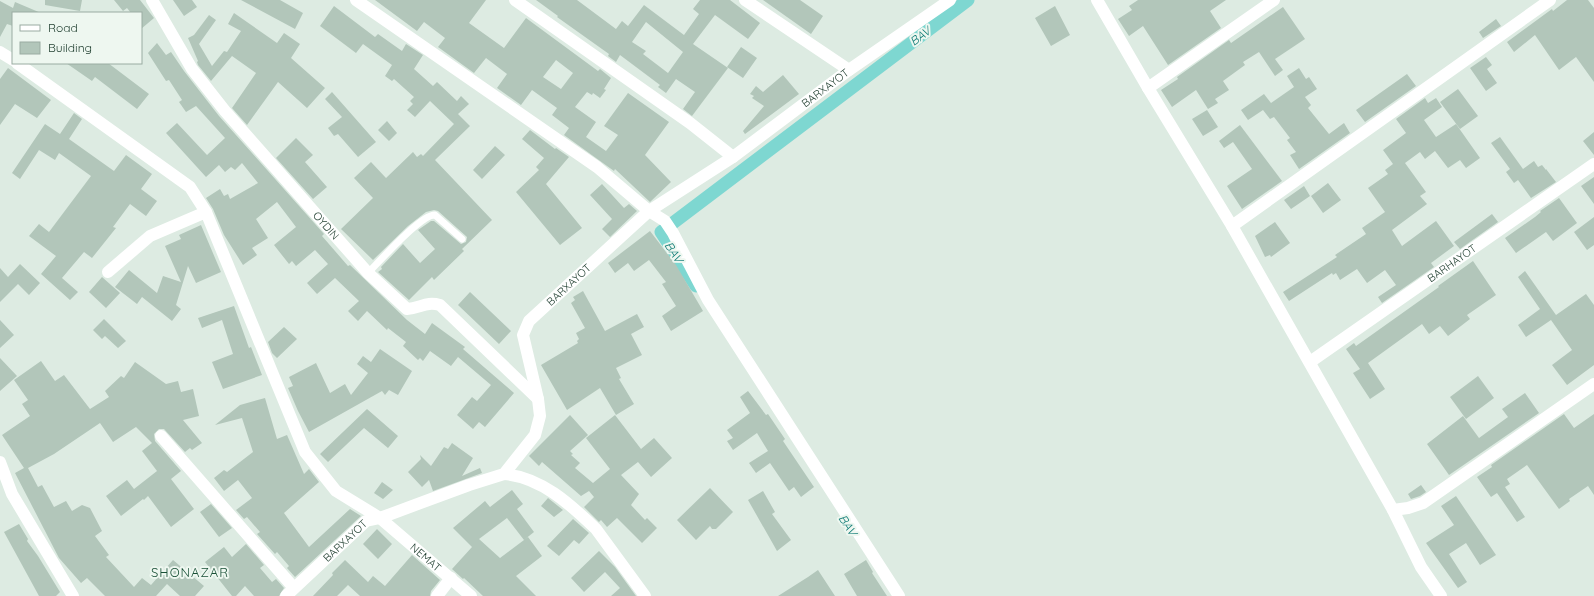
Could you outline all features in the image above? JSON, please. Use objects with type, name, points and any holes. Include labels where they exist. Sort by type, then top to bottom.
[{"type":"street","name":"OYDIN","points":[[152,0],[192,69],[216,99],[368,273],[407,309],[414,309],[424,304],[432,303],[440,305],[538,399]]},
{"type":"street","points":[[356,0],[597,167],[649,211],[665,221],[673,233],[708,300],[899,596]]},
{"type":"street","points":[[515,0],[690,123],[733,157]]},
{"type":"street","points":[[745,0],[849,70]]},
{"type":"street","name":"BARXAYOT","points":[[290,592],[366,521],[380,518],[469,485],[504,474],[535,435],[540,416],[538,399],[523,335],[529,320],[649,211],[733,157],[849,70],[950,0]]},
{"type":"street","points":[[1097,0],[1148,88],[1232,226],[1393,510],[1421,567],[1441,596]]},
{"type":"street","points":[[1148,88],[1274,0]]},
{"type":"street","points":[[1232,226],[1550,0]]},
{"type":"street","points":[[0,52],[12,59]]},
{"type":"street","name":"NEMAT","points":[[18,64],[190,187],[206,212],[305,452],[336,491],[380,518],[471,596]]},
{"type":"street","name":"BARHAYOT","points":[[1310,362],[1594,164]]},
{"type":"street","points":[[108,272],[150,236],[206,212]]},
{"type":"street","points":[[1393,510],[1408,508],[1423,503],[1594,384]]},
{"type":"street","points":[[161,436],[290,592]]},
{"type":"street","points":[[0,462],[12,494],[73,596]]},
{"type":"street","points":[[504,474],[518,475],[541,484],[559,496],[596,529],[645,596]]},
{"type":"street","points":[[437,596],[451,578]]},
{"type":"lane","points":[[368,273],[420,221],[431,215],[435,215],[462,239]]},
{"type":"building","points":[[45,0],[82,0],[80,11],[45,5]]},
{"type":"building","points":[[114,0],[140,0],[154,18],[142,28],[142,12],[130,12],[127,8],[123,11]]},
{"type":"building","points":[[173,0],[192,0],[197,7],[184,16]]},
{"type":"building","points":[[241,0],[280,0],[303,13],[295,29]]},
{"type":"building","points":[[375,0],[486,0],[469,23],[504,48],[526,18],[598,71],[600,69],[611,78],[604,89],[606,90],[600,98],[593,93],[592,95],[587,92],[575,107],[596,122],[586,137],[606,151],[618,135],[604,126],[628,93],[669,122],[645,155],[671,182],[650,202],[615,169],[614,171],[564,135],[569,128],[552,115],[557,108],[532,90],[521,105],[497,88],[507,74],[486,58],[474,73],[438,47],[445,38],[424,22],[417,31]],"holes":[[[556,60],[573,73],[561,89],[543,77]]]},
{"type":"building","points":[[536,0],[577,0],[616,29],[622,21],[628,26],[644,5],[684,35],[699,14],[693,9],[700,0],[730,0],[760,23],[748,39],[715,15],[693,44],[728,68],[692,116],[683,109],[695,92],[676,79],[666,93],[658,87],[660,85],[620,55],[616,62],[608,56],[609,54],[557,17],[558,16]],"holes":[[[646,22],[683,52],[668,73],[643,54],[646,51],[632,42]]]},
{"type":"building","points":[[763,0],[800,0],[823,16],[811,34]]},
{"type":"building","points":[[1138,0],[1226,0],[1210,11],[1221,28],[1168,65],[1143,26],[1129,36],[1118,19],[1132,10],[1129,6]]},
{"type":"building","points":[[1567,0],[1588,0],[1594,8],[1594,82],[1576,57],[1559,70],[1535,35],[1514,52],[1507,42],[1552,9],[1553,11]]},
{"type":"building","points":[[0,1],[13,8],[15,2],[39,12],[12,12],[12,26],[7,24],[0,37]]},
{"type":"building","points":[[334,6],[375,37],[378,34],[402,51],[406,44],[423,55],[414,69],[433,86],[437,82],[457,101],[461,96],[469,104],[458,114],[470,126],[435,160],[492,220],[462,249],[464,251],[434,280],[432,277],[409,300],[378,272],[382,269],[381,267],[403,244],[420,263],[435,249],[418,230],[431,221],[434,221],[461,244],[466,242],[467,237],[438,211],[434,210],[426,212],[408,226],[373,260],[341,229],[373,198],[354,178],[371,162],[386,178],[413,152],[417,157],[421,154],[423,156],[454,124],[430,101],[415,117],[407,110],[413,104],[410,101],[414,97],[394,79],[392,81],[385,76],[392,65],[363,44],[356,53],[320,26]]},
{"type":"building","points":[[1055,6],[1070,35],[1051,46],[1035,18]]},
{"type":"building","points":[[1283,7],[1305,39],[1275,59],[1283,70],[1275,76],[1259,52],[1243,62],[1245,65],[1223,81],[1229,90],[1215,99],[1218,103],[1208,109],[1196,90],[1172,107],[1161,90],[1178,79],[1177,77],[1229,40],[1231,43]]},
{"type":"building","points":[[234,13],[277,43],[284,33],[300,44],[291,58],[325,88],[307,108],[278,82],[247,125],[232,108],[256,73],[232,56],[211,81],[198,65],[198,61],[188,38],[194,35],[209,15],[216,20],[199,44],[212,66],[224,51],[227,52],[241,31],[228,24]]},
{"type":"building","points":[[1496,19],[1501,26],[1483,38],[1479,32]]},
{"type":"building","points":[[157,43],[166,55],[171,52],[219,116],[324,234],[322,236],[348,266],[350,265],[407,320],[425,334],[432,323],[465,347],[463,349],[514,393],[485,427],[479,422],[473,429],[457,415],[472,397],[477,401],[491,385],[458,357],[451,366],[430,351],[423,361],[420,358],[418,360],[403,346],[406,342],[388,328],[387,330],[367,311],[358,321],[348,311],[359,301],[335,278],[317,294],[307,283],[328,264],[315,250],[296,266],[292,261],[289,264],[274,245],[296,227],[277,202],[256,219],[268,238],[252,248],[257,255],[243,265],[224,235],[213,209],[206,198],[220,189],[224,196],[228,194],[230,199],[258,183],[242,163],[235,170],[231,167],[225,172],[219,165],[206,177],[166,133],[177,123],[207,155],[225,138],[196,106],[186,112],[179,102],[182,100],[169,80],[166,81],[148,53]]},
{"type":"building","points":[[741,47],[757,58],[743,78],[727,67]]},
{"type":"building","points":[[1486,57],[1492,65],[1487,69],[1497,83],[1486,91],[1470,68]]},
{"type":"building","points":[[67,64],[109,64],[149,94],[137,109],[95,77],[92,81]]},
{"type":"building","points":[[8,68],[51,100],[37,118],[15,104],[0,125],[0,79]]},
{"type":"building","points":[[1299,68],[1306,79],[1309,77],[1317,89],[1305,97],[1311,105],[1308,108],[1329,134],[1344,123],[1350,133],[1299,169],[1290,155],[1296,152],[1287,140],[1290,138],[1274,117],[1270,119],[1263,110],[1248,120],[1241,110],[1264,94],[1271,103],[1294,87],[1287,76]]},
{"type":"building","points":[[1407,74],[1416,86],[1365,122],[1356,110]]},
{"type":"building","points":[[783,75],[799,94],[745,134],[743,131],[764,106],[752,98],[754,96],[750,94],[756,86],[763,92]]},
{"type":"building","points":[[1458,89],[1478,116],[1460,129],[1440,102]]},
{"type":"building","points":[[332,92],[376,142],[358,157],[338,134],[334,136],[328,128],[342,117],[325,99]]},
{"type":"building","points":[[1425,98],[1428,103],[1436,98],[1442,107],[1424,120],[1436,137],[1456,124],[1480,158],[1466,168],[1460,160],[1448,168],[1435,151],[1425,159],[1420,152],[1405,163],[1426,192],[1420,196],[1427,204],[1392,230],[1402,246],[1436,221],[1454,246],[1431,263],[1434,267],[1382,303],[1378,297],[1396,285],[1385,270],[1367,283],[1357,269],[1340,280],[1336,273],[1333,275],[1332,273],[1289,301],[1283,292],[1337,257],[1335,255],[1366,234],[1362,228],[1385,212],[1368,188],[1388,174],[1385,170],[1393,164],[1383,150],[1406,133],[1396,119]]},
{"type":"building","points":[[1207,110],[1218,127],[1203,136],[1192,119]]},
{"type":"building","points":[[74,113],[82,119],[69,139],[114,171],[126,155],[152,174],[141,189],[157,201],[146,216],[130,204],[113,227],[116,228],[92,258],[84,252],[62,278],[78,292],[70,300],[41,274],[56,256],[29,236],[39,224],[49,232],[91,176],[59,153],[55,160],[39,150],[20,179],[12,173],[45,124],[60,134]]},
{"type":"building","points":[[387,121],[397,133],[389,141],[378,130]]},
{"type":"building","points":[[1240,125],[1282,181],[1242,209],[1227,186],[1252,169],[1233,142],[1224,148],[1219,141]]},
{"type":"building","points":[[530,130],[555,149],[556,148],[569,157],[546,184],[582,228],[560,245],[516,192],[539,170],[536,167],[544,158],[522,139]]},
{"type":"building","points":[[1594,132],[1594,155],[1583,141]]},
{"type":"building","points":[[1500,137],[1523,169],[1534,161],[1538,167],[1542,165],[1556,182],[1531,198],[1518,180],[1514,183],[1506,172],[1510,169],[1491,143]]},
{"type":"building","points":[[296,138],[313,155],[305,162],[327,187],[313,199],[276,158]]},
{"type":"building","points":[[495,146],[505,155],[482,179],[473,170]]},
{"type":"building","points":[[1594,177],[1594,204],[1581,186]]},
{"type":"building","points":[[1328,183],[1341,200],[1323,213],[1311,196]]},
{"type":"building","points":[[602,184],[624,208],[629,204],[637,211],[610,237],[602,229],[612,219],[590,195]]},
{"type":"building","points":[[1304,186],[1310,196],[1291,209],[1284,200]]},
{"type":"building","points":[[1559,198],[1577,223],[1553,241],[1546,232],[1516,253],[1505,238]]},
{"type":"building","points":[[1492,214],[1498,222],[1460,249],[1454,242]]},
{"type":"building","points":[[1594,217],[1594,245],[1587,250],[1574,232]]},
{"type":"building","points":[[1275,222],[1290,243],[1271,257],[1270,255],[1265,257],[1255,236]]},
{"type":"building","points":[[201,225],[221,272],[196,283],[188,266],[176,305],[181,309],[172,321],[142,297],[137,304],[115,287],[129,270],[157,293],[163,276],[181,282],[165,246],[181,239],[179,235]]},
{"type":"building","points":[[650,231],[676,265],[703,311],[671,331],[662,316],[676,306],[662,284],[666,282],[649,260],[634,271],[628,263],[615,273],[608,263]]},
{"type":"building","points":[[1473,261],[1496,295],[1467,315],[1470,319],[1448,336],[1440,326],[1429,334],[1422,324],[1368,363],[1385,389],[1370,399],[1353,373],[1360,369],[1346,349],[1354,343],[1356,346]]},
{"type":"building","points":[[20,264],[40,283],[29,295],[18,284],[0,302],[0,268],[8,277]]},
{"type":"building","points":[[1525,271],[1556,315],[1586,294],[1594,305],[1594,365],[1567,385],[1552,365],[1572,350],[1551,320],[1526,337],[1518,325],[1540,309],[1518,277]]},
{"type":"building","points":[[102,277],[120,293],[106,308],[89,292]]},
{"type":"building","points":[[583,291],[605,331],[637,314],[644,327],[631,334],[642,355],[616,368],[621,378],[619,379],[634,404],[616,415],[600,388],[567,410],[541,365],[578,343],[577,341],[579,339],[576,333],[585,328],[571,303],[575,300],[573,297]]},
{"type":"building","points":[[470,292],[511,331],[499,344],[458,305]]},
{"type":"building","points":[[234,306],[249,348],[251,347],[262,375],[223,389],[212,362],[233,354],[222,320],[202,328],[198,318]]},
{"type":"building","points":[[104,319],[126,341],[118,348],[105,336],[102,339],[93,330]]},
{"type":"building","points":[[0,320],[14,335],[0,348]]},
{"type":"building","points":[[284,327],[297,339],[277,358],[272,353],[268,342]]},
{"type":"building","points":[[380,349],[412,371],[398,395],[389,390],[385,395],[382,391],[309,432],[288,388],[293,386],[289,377],[316,363],[330,393],[345,384],[351,395],[368,373],[357,364],[363,356],[371,362]]},
{"type":"building","points":[[0,358],[17,376],[0,391]]},
{"type":"building","points":[[41,361],[55,381],[64,375],[90,409],[109,397],[105,391],[121,376],[124,378],[135,362],[166,384],[178,381],[181,392],[193,389],[199,416],[183,420],[202,443],[192,450],[190,448],[185,452],[164,429],[159,429],[154,434],[155,441],[181,471],[171,479],[194,509],[171,527],[148,496],[121,516],[106,496],[127,480],[134,489],[157,471],[142,451],[152,443],[136,427],[113,442],[100,423],[54,454],[28,468],[38,487],[42,485],[54,507],[66,501],[72,511],[82,505],[90,508],[102,531],[95,536],[109,555],[106,557],[134,587],[142,578],[151,585],[173,560],[204,586],[195,596],[180,596],[167,584],[156,596],[105,596],[87,578],[81,583],[59,558],[15,473],[24,468],[2,435],[30,416],[22,404],[28,400],[14,380]]},
{"type":"building","points":[[1478,376],[1494,398],[1466,419],[1450,397]]},
{"type":"building","points":[[748,391],[766,415],[768,414],[785,439],[783,441],[814,487],[801,497],[794,487],[789,491],[770,463],[756,473],[749,463],[768,451],[757,433],[733,450],[727,441],[733,438],[727,430],[750,413],[740,397]]},
{"type":"building","points":[[1525,393],[1539,413],[1449,475],[1427,444],[1463,416],[1479,438],[1508,417],[1502,409]]},
{"type":"building","points":[[265,398],[277,439],[287,435],[304,474],[309,469],[319,482],[284,513],[309,547],[350,509],[361,516],[295,577],[287,568],[289,566],[277,552],[275,554],[257,534],[260,532],[247,517],[244,519],[236,510],[252,498],[238,480],[224,491],[214,478],[224,470],[227,472],[253,452],[242,418],[215,425],[240,405]]},
{"type":"building","points":[[367,409],[398,436],[388,448],[364,428],[328,462],[320,454]]},
{"type":"building","points":[[1564,414],[1574,428],[1594,414],[1594,495],[1588,486],[1569,499],[1570,501],[1559,509],[1527,465],[1507,479],[1510,484],[1505,487],[1525,517],[1517,522],[1497,493],[1491,497],[1477,477],[1492,467],[1491,465]]},
{"type":"building","points":[[570,415],[588,435],[570,451],[573,454],[571,455],[580,463],[575,468],[593,483],[610,469],[586,438],[615,415],[641,449],[654,438],[672,458],[651,477],[638,462],[621,475],[639,494],[631,505],[645,520],[647,518],[657,528],[642,543],[617,518],[607,527],[601,520],[599,522],[584,507],[594,497],[589,491],[581,496],[542,462],[539,466],[529,456]]},
{"type":"building","points":[[452,443],[473,458],[462,476],[480,468],[482,473],[433,491],[429,480],[422,487],[408,472],[421,459],[420,455],[431,466],[444,447],[448,449]]},
{"type":"building","points":[[382,482],[393,490],[383,499],[374,493]]},
{"type":"building","points":[[1421,485],[1426,492],[1411,499],[1408,494]]},
{"type":"building","points":[[710,488],[733,512],[716,529],[712,529],[710,526],[696,540],[677,520]]},
{"type":"building","points":[[512,490],[523,504],[517,509],[534,532],[524,540],[528,537],[542,556],[516,576],[536,596],[483,596],[452,569],[472,547],[453,528],[485,501],[490,507]],"holes":[[[507,518],[524,540],[500,558],[479,539]]]},
{"type":"building","points":[[763,491],[775,512],[772,514],[791,540],[777,551],[748,500]]},
{"type":"building","points":[[1456,496],[1496,555],[1480,565],[1466,543],[1449,554],[1467,582],[1458,588],[1426,543],[1454,525],[1441,506]]},
{"type":"building","points":[[548,498],[563,510],[554,517],[541,506]]},
{"type":"building","points":[[211,504],[232,528],[219,537],[200,512]]},
{"type":"building","points":[[573,519],[589,533],[579,544],[574,540],[559,556],[547,546]]},
{"type":"building","points":[[19,524],[28,539],[27,541],[60,592],[56,596],[39,596],[4,532]]},
{"type":"building","points":[[377,529],[392,544],[378,559],[363,544]]},
{"type":"building","points":[[246,544],[264,565],[260,568],[272,582],[276,579],[284,588],[279,596],[254,596],[245,586],[236,596],[232,596],[205,562],[224,547],[232,557]]},
{"type":"building","points":[[599,551],[615,567],[636,596],[611,596],[620,588],[605,572],[584,592],[571,578]]},
{"type":"building","points":[[412,555],[440,580],[431,591],[430,596],[360,596],[348,585],[337,596],[313,596],[345,560],[368,582],[373,576],[385,586]]},
{"type":"building","points":[[866,560],[873,572],[872,573],[887,596],[857,596],[844,574]]},
{"type":"building","points":[[818,570],[835,596],[778,596],[808,577]]},
{"type":"waterway","name":"BAV","points":[[696,286],[661,232],[968,0]]},
{"type":"district","name":"SHONAZAR","points":[[190,572]]}]
